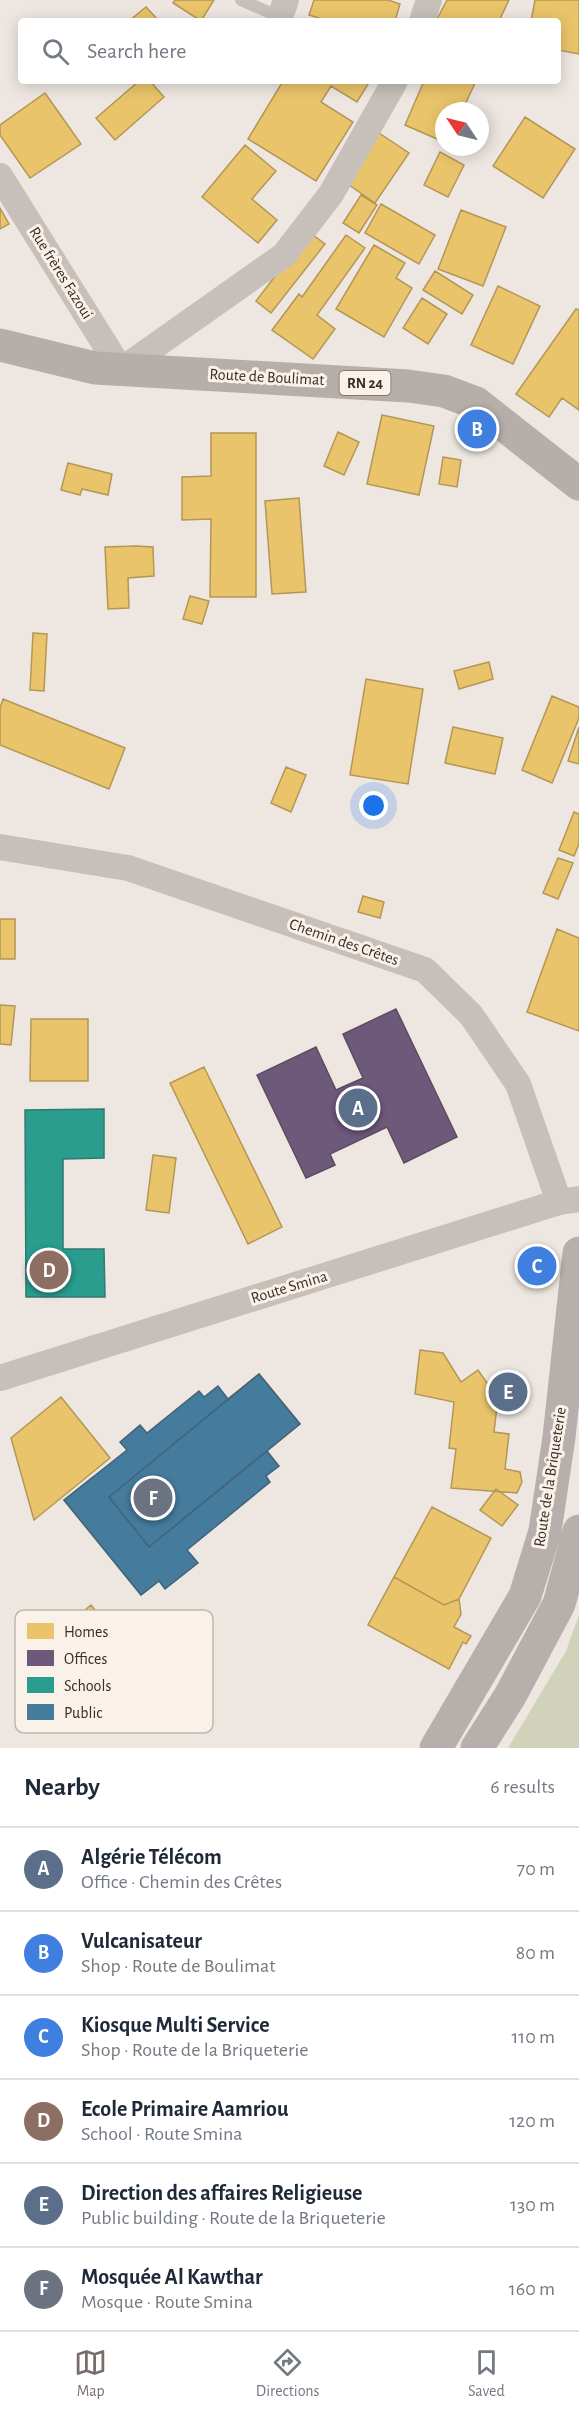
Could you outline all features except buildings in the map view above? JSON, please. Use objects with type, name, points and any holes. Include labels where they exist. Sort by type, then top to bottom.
[{"type":"main road","name":"Route de Boulimat","points":[[0,345],[95,368],[397,385],[444,391],[486,410],[579,484]]},
{"type":"street","points":[[423,18],[429,0]]},
{"type":"street","points":[[122,370],[284,255],[331,194],[393,84]]},
{"type":"street","name":"Rue frères Fazoui","points":[[0,176],[122,370]]},
{"type":"street","name":"Chemin des Crêtes","points":[[0,847],[128,868],[425,970],[471,1014],[518,1084],[569,1201]]},
{"type":"street","name":"Route Smina","points":[[0,1378],[569,1201]]},
{"type":"street","name":"Route de la Briqueterie","points":[[436,1748],[525,1596],[545,1531],[559,1437],[579,1253]]},
{"type":"street","points":[[477,1748],[510,1696],[559,1604],[579,1531]]},
{"type":"lane","points":[[241,0],[285,13]]},
{"type":"green space","points":[[579,1615],[579,1748],[508,1748],[566,1651]]},
{"type":"place","name":"Vulcanisateur","points":[[477,429]]},
{"type":"place","name":"Algérie Télécom","points":[[358,1108]]},
{"type":"place","name":"Kiosque Multi Service","points":[[537,1266]]},
{"type":"place","name":"Ecole Primaire Aamriou","points":[[49,1270]]},
{"type":"place","name":"Direction des affaires Religieuse","points":[[508,1392]]},
{"type":"place","name":"Mosquée Al Kawthar","points":[[153,1498]]}]
